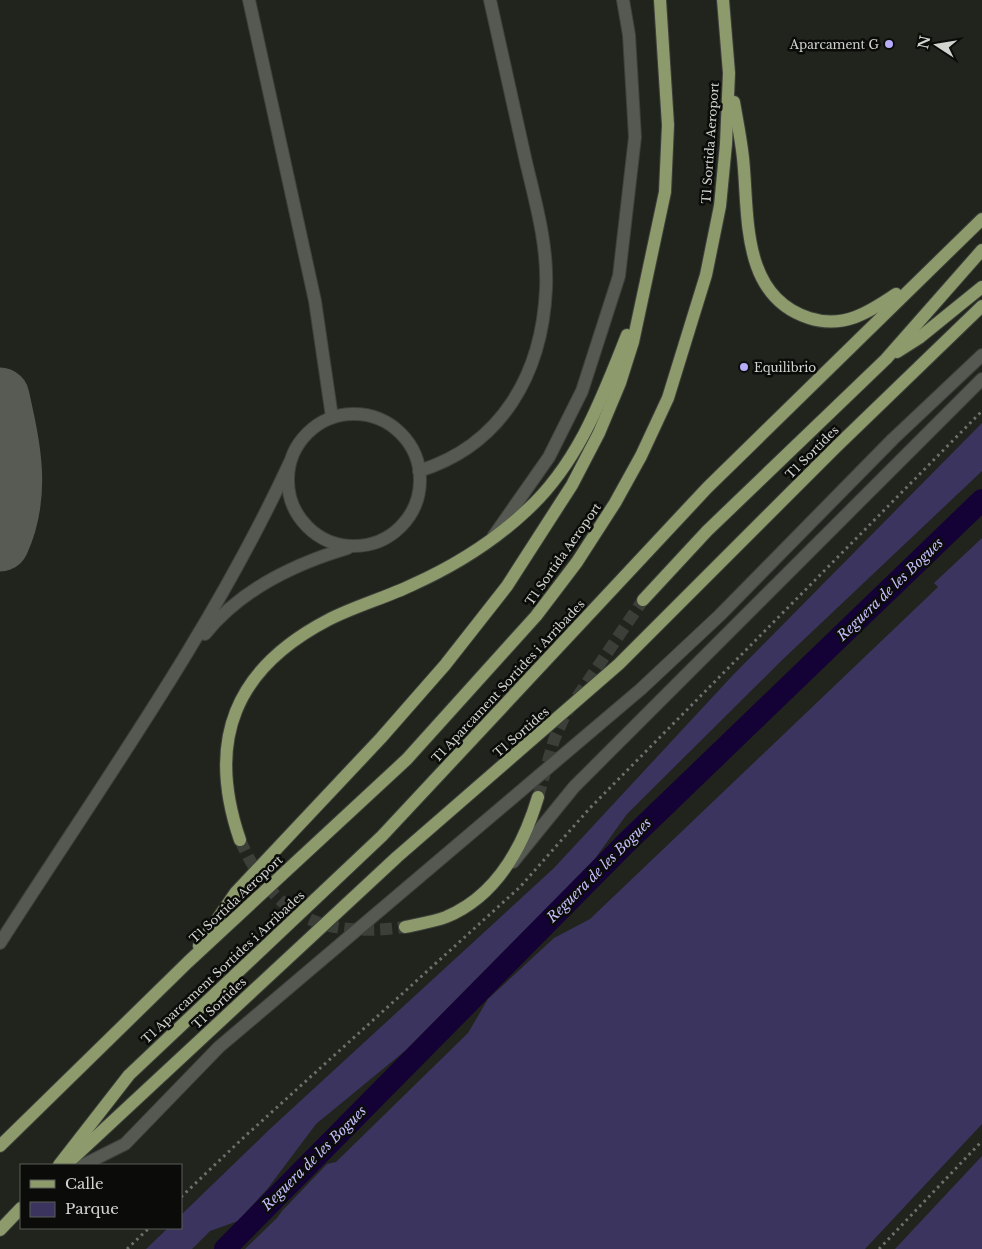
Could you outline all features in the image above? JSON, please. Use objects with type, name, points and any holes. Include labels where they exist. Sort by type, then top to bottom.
[{"type":"main road","name":"T1 Sortida Aeroport","points":[[188,962],[236,892],[381,738],[445,664],[507,586],[572,485],[599,433],[620,384],[645,291],[665,192],[668,116],[660,0]]},
{"type":"main road","name":"T1 Sortida Aeroport","points":[[188,962],[407,759],[536,616],[577,562],[615,503],[641,456],[668,398],[706,275],[720,206],[726,144],[729,72],[723,0]]},
{"type":"main road","points":[[729,72],[743,158],[749,242],[758,267],[774,295],[788,308],[803,316],[835,322],[862,316],[926,272]]},
{"type":"main road","name":"T1 Aparcament Sortides i Arribades","points":[[60,1164],[129,1075],[382,836],[707,488],[982,219]]},
{"type":"main road","points":[[643,600],[707,531],[886,359],[982,250]]},
{"type":"main road","points":[[886,359],[919,338],[982,287]]},
{"type":"main road","points":[[240,840],[231,813],[226,784],[225,757],[228,736],[240,703],[266,665],[304,633],[337,616],[413,585],[463,558],[527,510],[560,473],[583,437],[604,392],[645,291]]},
{"type":"main road","name":"T1 Sortides","points":[[66,1164],[397,857],[619,664],[835,448],[982,306]]},
{"type":"main road","points":[[405,927],[446,917],[464,908],[501,875],[519,848],[529,828],[538,797]]},
{"type":"main road","points":[[0,1146],[188,962]]},
{"type":"main road","points":[[0,1230],[20,1209]]},
{"type":"lane","points":[[249,0],[315,301],[332,417]]},
{"type":"lane","points":[[419,471],[442,464],[459,455],[494,427],[511,406],[534,351],[542,321],[546,288],[540,226],[490,0]]},
{"type":"lane","points":[[493,537],[549,457],[582,391],[619,276],[634,137],[628,35],[623,0]]},
{"type":"lane","points":[[85,1164],[125,1144],[219,1047],[641,689],[720,615],[893,439],[982,355]]},
{"type":"lane","points":[[501,875],[574,787],[982,379]]},
{"type":"lane","points":[[0,943],[186,657],[225,590],[298,444],[308,432],[332,417],[351,413],[364,414],[383,420],[397,429],[409,443],[418,460],[420,479],[418,497],[411,513],[400,528],[387,538],[369,545],[337,544],[321,538],[307,528],[298,517],[289,494],[287,480],[290,462]]},
{"type":"lane","points":[[186,657],[208,630],[232,606],[257,588],[284,572],[318,557],[355,546]]},
{"type":"path","points":[[182,1196],[249,1132],[520,887],[589,809],[982,411]]},
{"type":"path","points":[[879,1249],[982,1141]]},
{"type":"path","points":[[127,1249],[148,1229]]},
{"type":"green space","points":[[982,423],[982,471],[780,662],[627,814],[594,860],[406,1050],[316,1124],[268,1188],[238,1221],[210,1231],[192,1249],[146,1249],[167,1229],[182,1229],[182,1214],[271,1128],[554,868],[733,675]]},
{"type":"green space","points":[[982,538],[982,1124],[865,1249],[245,1249],[277,1218],[327,1164],[336,1162],[468,1033],[488,999],[554,938],[590,919],[938,587],[934,583]]},
{"type":"green space","points":[[982,1156],[982,1249],[895,1249]]},
{"type":"waterway","name":"Reguera de les Bogues","points":[[225,1249],[625,844],[982,500]]},
{"type":"taxiway","points":[[0,397],[11,452],[13,488],[7,524],[0,542]]},
{"type":"tunnel","points":[[538,797],[554,740],[565,715],[643,600]]},
{"type":"tunnel","points":[[240,840],[254,867],[269,888],[286,905],[304,917],[326,925],[349,929],[376,930],[405,927]]},
{"type":"place","name":"Aparcament G","points":[[889,44]]},
{"type":"place","name":"Equilibrio","points":[[744,367]]}]
